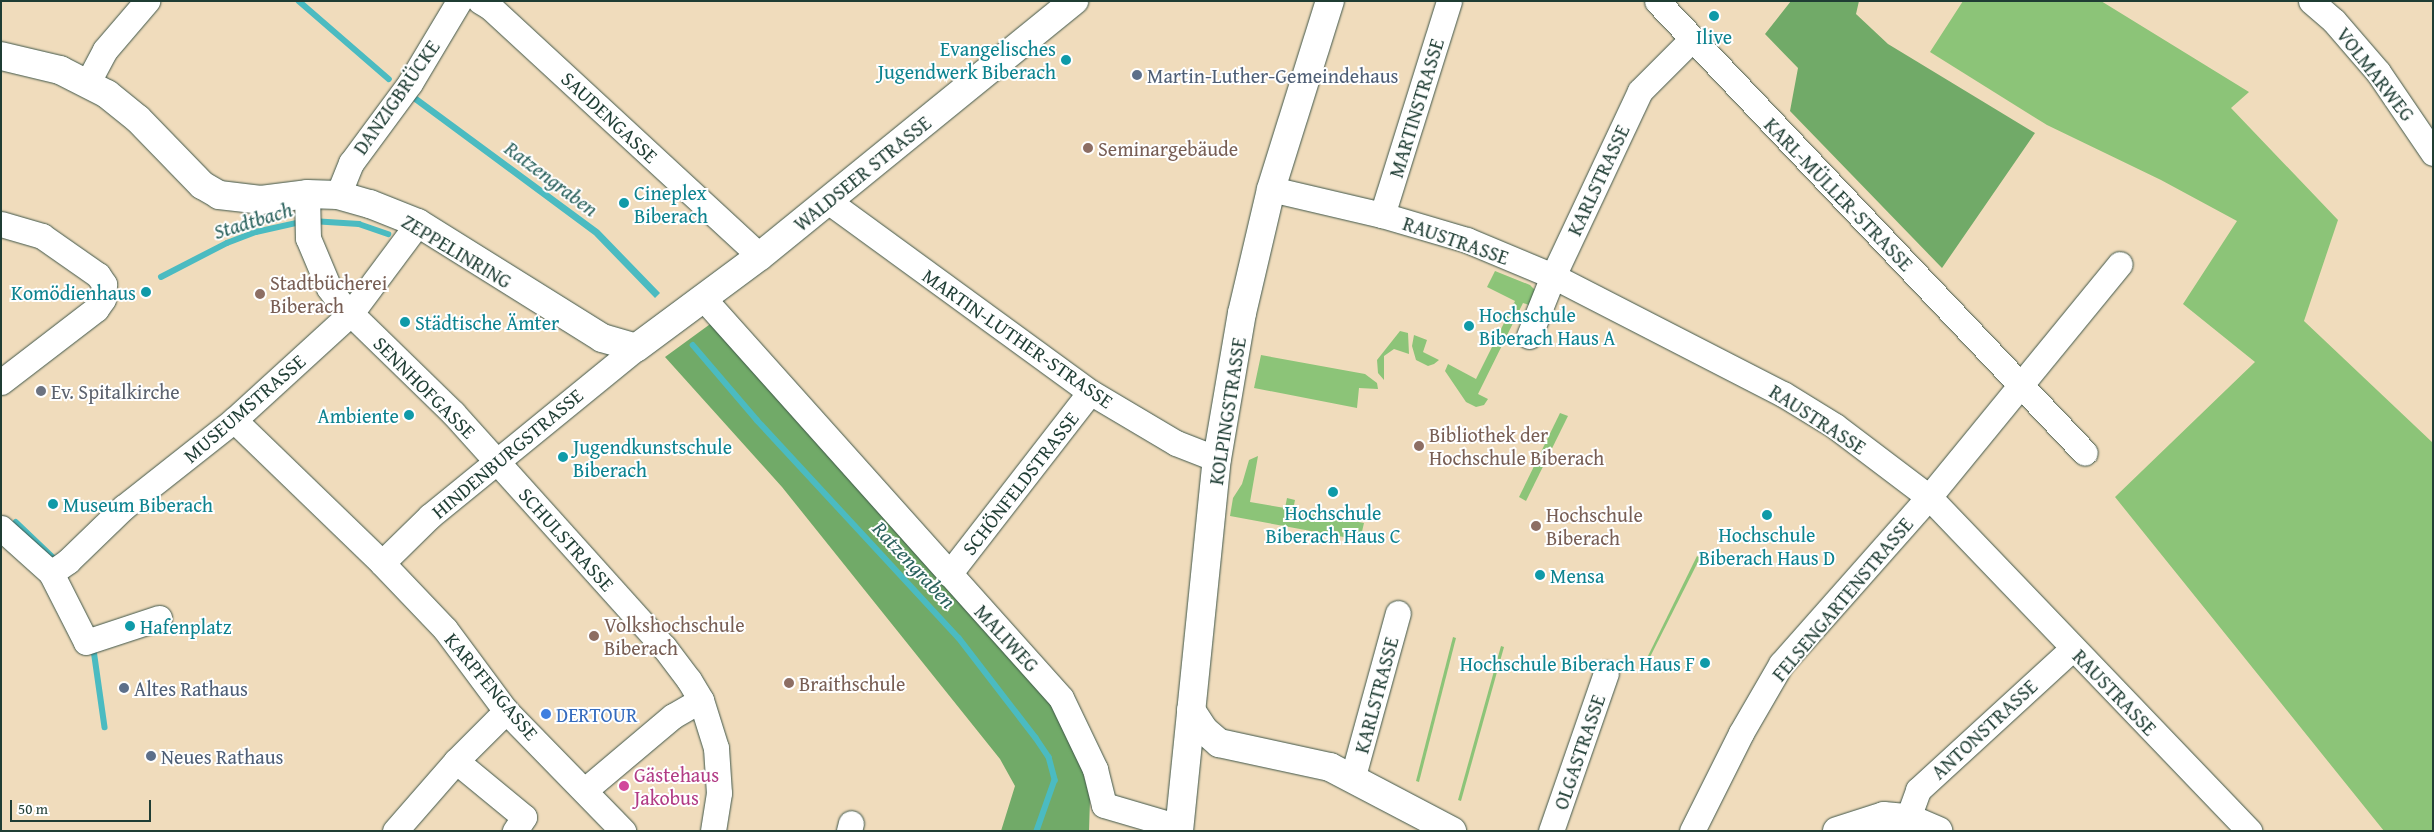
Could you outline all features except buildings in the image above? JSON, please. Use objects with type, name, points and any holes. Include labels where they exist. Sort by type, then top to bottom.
[{"type":"main road","name":"WALDSEER STRASSE","points":[[646,341],[760,256],[1074,1]]},
{"type":"main road","name":"KOLPINGSTRASSE","points":[[1179,829],[1218,459],[1242,313],[1271,189],[1330,1]]},
{"type":"main road","name":"ZEPPELINRING","points":[[2,58],[60,70],[88,82],[138,119],[202,185],[219,196],[307,204],[338,195],[370,204],[418,223],[602,338],[646,341]]},
{"type":"main road","points":[[1191,710],[1204,730],[1219,742],[1330,767],[1354,776],[1452,831]]},
{"type":"main road","points":[[1187,767],[1199,753],[1219,742]]},
{"type":"main road","points":[[1837,831],[1884,816],[1908,818],[1938,831]]},
{"type":"street","points":[[88,82],[106,50],[147,1]]},
{"type":"street","name":"DANZIGBRÜCKE","points":[[338,195],[351,163],[410,83],[459,1]]},
{"type":"street","name":"SAUDENGASSE","points":[[480,1],[490,7],[760,256]]},
{"type":"street","name":"MARTINSTRASSE","points":[[1382,215],[1449,1]]},
{"type":"street","name":"KARL-MÜLLER-STRASSE","points":[[1657,1],[2086,453]]},
{"type":"street","name":"VOLMARWEG","points":[[2311,1],[2334,21],[2378,72],[2433,153]]},
{"type":"street","name":"KARLSTRASSE","points":[[1529,336],[1553,276],[1640,91],[1692,40]]},
{"type":"street","name":"RAUSTRASSE","points":[[1271,189],[1382,215],[1467,240],[1553,276],[1783,394],[1836,426],[1929,498],[2240,827]]},
{"type":"street","name":"MARTIN-LUTHER-STRASSE","points":[[828,201],[1090,392],[1176,443],[1218,459]]},
{"type":"street","name":"SENNHOFGASSE","points":[[307,204],[308,238],[329,288],[351,314],[453,413],[497,462]]},
{"type":"street","name":"MUSEUMSTRASSE","points":[[50,573],[68,561],[124,507],[234,420],[351,314],[418,223]]},
{"type":"street","points":[[1,224],[42,236],[98,275],[104,284],[103,293],[96,309],[1,382]]},
{"type":"street","points":[[2022,386],[2120,264]]},
{"type":"street","name":"MALIWEG","points":[[704,299],[1061,698],[1094,768],[1104,806],[1179,829]]},
{"type":"street","name":"HINDENBURGSTRASSE","points":[[382,563],[430,516],[646,341]]},
{"type":"street","name":"FELSENGARTENSTRASSE","points":[[1692,831],[1741,733],[1781,664],[1929,498],[2022,386]]},
{"type":"street","name":"SCHÖNFELDSTRASSE","points":[[950,574],[1090,392]]},
{"type":"street","name":"KARPFENGASSE","points":[[234,420],[382,563],[445,629],[506,711],[624,831]]},
{"type":"street","name":"SCHULSTRASSE","points":[[497,462],[664,647],[701,700],[714,739],[719,777],[718,818],[713,831]]},
{"type":"street","points":[[1,528],[50,573],[86,642],[159,618]]},
{"type":"street","name":"KARLSTRASSE","points":[[1354,776],[1398,613]]},
{"type":"street","name":"ANTONSTRASSE","points":[[1908,818],[1918,790],[2072,648]]},
{"type":"street","name":"OLGASTRASSE","points":[[1552,831],[1606,673]]},
{"type":"street","points":[[585,790],[673,716],[701,700]]},
{"type":"street","points":[[395,831],[456,761],[506,711]]},
{"type":"street","points":[[456,761],[524,817],[516,831]]},
{"type":"green space","points":[[1791,1],[1859,1],[1856,14],[1888,44],[2035,133],[1942,268],[1790,111],[1798,68],[1765,34]]},
{"type":"green space","points":[[1963,1],[2101,1],[2249,92],[2231,108],[2338,220],[2304,321],[2433,443],[2433,831],[2384,831],[2115,497],[2255,362],[2183,304],[2237,221],[2161,180],[2047,125],[1930,52]]},
{"type":"green space","points":[[1495,271],[1530,285],[1535,290],[1535,307],[1523,303],[1478,394],[1488,399],[1484,405],[1476,407],[1466,402],[1445,371],[1448,364],[1476,379],[1515,301],[1487,287]]},
{"type":"green space","points":[[713,322],[1056,705],[1074,738],[1090,799],[1089,831],[1001,831],[1015,786],[1000,759],[782,487],[665,357]]},
{"type":"green space","points":[[1400,331],[1408,333],[1409,354],[1394,349],[1384,356],[1384,380],[1378,373],[1377,360]]},
{"type":"green space","points":[[1414,335],[1427,340],[1423,352],[1439,360],[1428,366],[1416,360],[1412,346]]},
{"type":"green space","points":[[1261,355],[1365,374],[1377,383],[1378,389],[1359,388],[1357,408],[1254,388]]},
{"type":"green space","points":[[1560,413],[1568,416],[1526,501],[1519,497]]},
{"type":"green space","points":[[1258,456],[1250,502],[1285,508],[1287,498],[1295,500],[1293,510],[1364,523],[1360,540],[1230,516],[1233,498],[1242,484],[1249,460]]},
{"type":"green space","points":[[1697,556],[1700,558],[1648,661],[1646,660]]},
{"type":"green space","points":[[1453,637],[1456,638],[1419,782],[1416,781]]},
{"type":"green space","points":[[1501,646],[1504,647],[1461,801],[1458,800]]},
{"type":"water","points":[[417,96],[599,230],[660,293],[655,298],[594,235],[413,101]]},
{"type":"waterway","name":"Ratzengraben","points":[[299,1],[389,79]]},
{"type":"waterway","name":"Stadtbach","points":[[312,221],[359,224],[388,234]]},
{"type":"waterway","name":"Stadtbach","points":[[161,277],[227,243],[256,232],[301,222]]},
{"type":"waterway","name":"Ratzengraben","points":[[693,345],[757,420],[959,638],[1036,738],[1049,757],[1055,780],[1037,831]]},
{"type":"waterway","name":"Stadtbach","points":[[16,522],[54,558]]},
{"type":"waterway","name":"Stadtbach","points":[[94,650],[105,727]]},
{"type":"place","name":"Ilive","points":[[1714,16]]},
{"type":"place","name":"Evangelisches Jugendwerk Biberach","points":[[1066,60]]},
{"type":"place","name":"Martin-Luther-Gemeindehaus","points":[[1137,75]]},
{"type":"place","name":"Seminargebäude","points":[[1088,148]]},
{"type":"place","name":"Cineplex Biberach","points":[[624,203]]},
{"type":"place","name":"Komödienhaus","points":[[146,292]]},
{"type":"place","name":"Stadtbücherei Biberach","points":[[260,294]]},
{"type":"place","name":"Städtische Ämter","points":[[405,322]]},
{"type":"place","name":"Hochschule Biberach Haus A","points":[[1469,326]]},
{"type":"place","name":"Ev. Spitalkirche","points":[[41,391]]},
{"type":"place","name":"Ambiente","points":[[409,415]]},
{"type":"place","name":"Bibliothek der Hochschule Biberach","points":[[1419,446]]},
{"type":"place","name":"Jugendkunstschule Biberach","points":[[563,457]]},
{"type":"place","name":"Hochschule Biberach Haus C","points":[[1333,492]]},
{"type":"place","name":"Museum Biberach","points":[[53,504]]},
{"type":"place","name":"Hochschule Biberach Haus D","points":[[1767,515]]},
{"type":"place","name":"Hochschule Biberach","points":[[1536,526]]},
{"type":"place","name":"Mensa","points":[[1540,575]]},
{"type":"place","name":"Hafenplatz","points":[[130,626]]},
{"type":"place","name":"Volkshochschule Biberach","points":[[594,636]]},
{"type":"place","name":"Hochschule Biberach Haus F","points":[[1705,663]]},
{"type":"place","name":"Braithschule","points":[[789,683]]},
{"type":"place","name":"Altes Rathaus","points":[[124,688]]},
{"type":"place","name":"DERTOUR","points":[[546,714]]},
{"type":"place","name":"Neues Rathaus","points":[[151,756]]},
{"type":"place","name":"Gästehaus Jakobus","points":[[624,786]]}]
